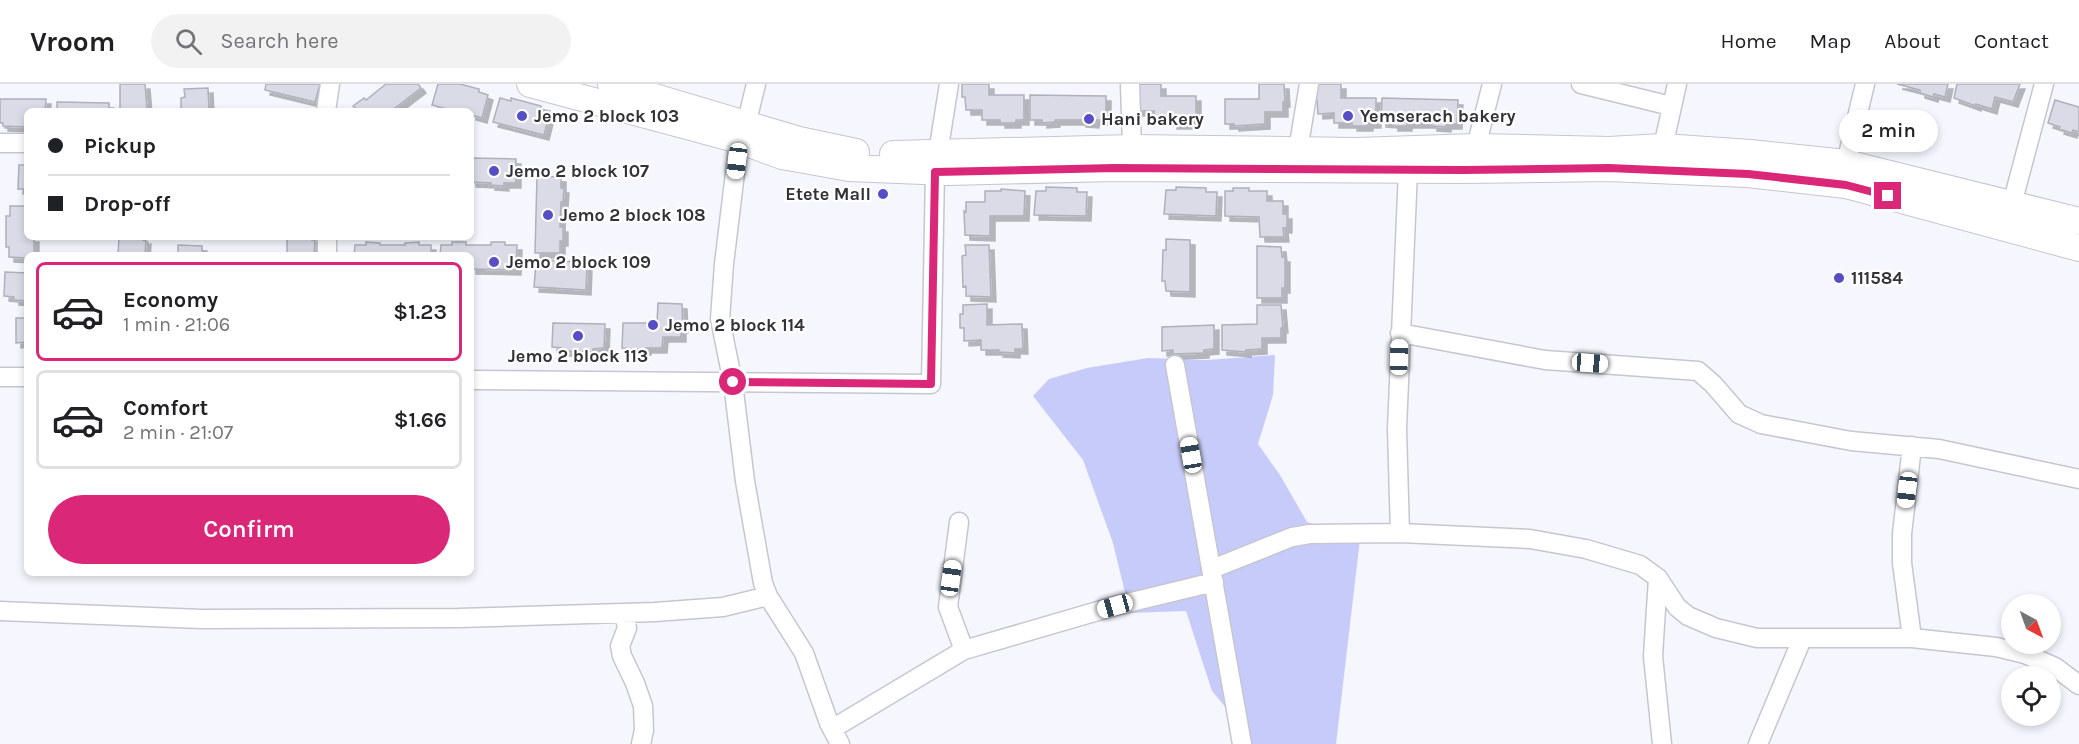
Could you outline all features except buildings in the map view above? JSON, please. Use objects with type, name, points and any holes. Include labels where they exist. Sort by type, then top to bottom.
[{"type":"street","points":[[326,108],[330,84]]},
{"type":"street","points":[[530,84],[742,132]]},
{"type":"street","points":[[611,84],[742,132],[782,156],[859,169],[1131,148],[1298,150],[1408,170],[1609,168],[1748,174],[1846,185],[1891,185],[2012,204],[2079,221]]},
{"type":"street","points":[[756,84],[742,132],[724,264],[720,319],[733,382],[745,481],[763,584],[768,596],[804,653],[836,737],[964,650],[1213,575],[1292,537],[1310,534],[1400,533],[1530,539],[1586,549],[1640,565],[1658,578],[1677,607],[1683,612],[1716,628],[1757,638],[1912,638],[1996,647],[2025,654],[2055,667],[2079,685]]},
{"type":"street","points":[[474,380],[931,384],[936,163],[949,84]]},
{"type":"street","points":[[1130,84],[1131,148]]},
{"type":"street","points":[[1298,150],[1309,84]]},
{"type":"street","points":[[1476,147],[1492,84]]},
{"type":"street","points":[[1581,84],[1671,106]]},
{"type":"street","points":[[1663,147],[1677,84]]},
{"type":"street","points":[[1846,163],[1865,84]]},
{"type":"street","points":[[2012,204],[2044,84]]},
{"type":"street","points":[[0,143],[24,143]]},
{"type":"street","points":[[936,163],[1114,168],[1355,160],[1476,147],[1609,150],[1663,147],[1750,153],[1846,163],[1891,185],[2079,248]]},
{"type":"street","points":[[1400,533],[1397,429],[1408,170]]},
{"type":"street","points":[[1400,333],[1545,360],[1698,371],[1713,384],[1739,414],[1761,424],[1851,441],[1939,449],[2079,479]]},
{"type":"street","points":[[1175,365],[1242,744]]},
{"type":"street","points":[[0,377],[24,377]]},
{"type":"street","points":[[1912,446],[1902,534],[1902,563],[1912,638]]},
{"type":"street","points":[[959,522],[948,607],[964,650]]},
{"type":"street","points":[[1658,578],[1653,656],[1662,744]]},
{"type":"street","points":[[0,610],[201,619],[459,618],[624,613],[723,607],[768,596]]},
{"type":"street","points":[[624,613],[627,628],[620,646],[643,706],[644,730],[641,744]]},
{"type":"street","points":[[1758,744],[1802,639]]},
{"type":"shaded area","points":[[1275,355],[1273,395],[1258,444],[1280,475],[1307,522],[1360,539],[1336,744],[1248,744],[1242,727],[1212,691],[1186,611],[1130,613],[1113,543],[1083,460],[1033,396],[1049,379],[1087,368],[1148,358],[1207,360]]},
{"type":"place","name":"Jemo 2 block 103","points":[[522,116]]},
{"type":"place","name":"Yemserach bakery","points":[[1348,116]]},
{"type":"place","name":"Hani bakery","points":[[1089,119]]},
{"type":"place","name":"Jemo 2 block 107","points":[[494,171]]},
{"type":"place","name":"Etete Mall","points":[[883,194]]},
{"type":"place","name":"Jemo 2 block 108","points":[[548,215]]},
{"type":"place","name":"Jemo 2 block 109","points":[[494,262]]},
{"type":"place","name":"111584","points":[[1839,278]]},
{"type":"place","name":"Jemo 2 block 114","points":[[653,325]]},
{"type":"place","name":"Jemo 2 block 113","points":[[578,336]]},
{"type":"route","points":[[733,382],[931,384],[935,172],[1114,168],[1462,170],[1609,168],[1748,174],[1846,185],[1888,196]]}]
